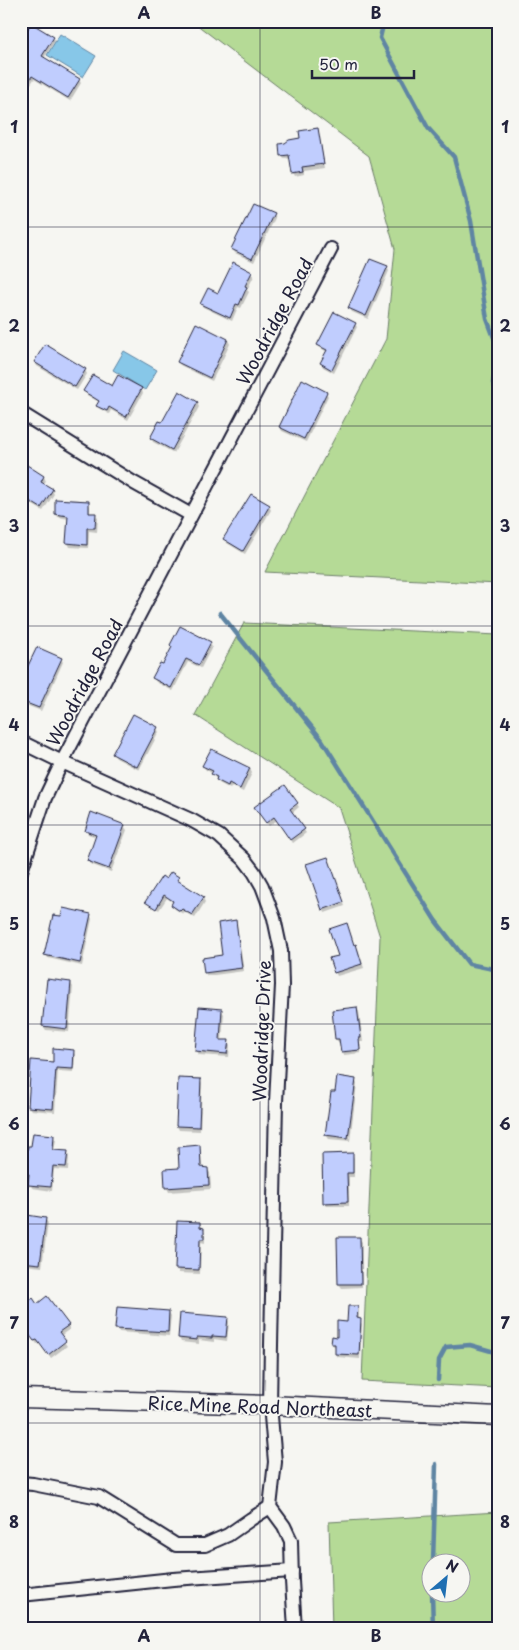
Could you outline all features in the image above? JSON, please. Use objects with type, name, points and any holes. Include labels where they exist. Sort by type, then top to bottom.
[{"type":"main road","name":"Rice Mine Road Northeast","points":[[21,1398],[270,1405],[498,1416]]},
{"type":"street","name":"Woodridge Road","points":[[21,871],[45,798],[62,762],[331,249]]},
{"type":"street","points":[[21,413],[134,483],[191,515]]},
{"type":"street","name":"Woodridge Drive","points":[[21,742],[191,820],[219,836],[232,847],[254,872],[262,886],[274,918],[281,951],[282,985],[276,1102],[270,1405],[275,1462],[270,1508]]},
{"type":"street","points":[[21,1483],[99,1497],[176,1545],[205,1546],[228,1535],[270,1508],[284,1526],[291,1541],[295,1629]]},
{"type":"street","points":[[21,1594],[173,1579],[292,1571]]},
{"type":"green space","points":[[192,21],[498,21],[498,584],[265,572],[386,339],[395,249],[369,156]]},
{"type":"green space","points":[[244,623],[498,635],[498,1388],[362,1381],[380,937],[339,808],[195,715]]},
{"type":"green space","points":[[498,1512],[498,1629],[332,1629],[329,1522]]},
{"type":"water","points":[[60,34],[96,56],[83,77],[47,55]]},
{"type":"water","points":[[124,351],[157,370],[145,390],[113,370]]},
{"type":"building","points":[[31,23],[54,37],[42,56],[80,79],[68,98],[32,76],[21,93],[21,32],[25,34]]},
{"type":"building","points":[[318,128],[324,164],[302,167],[303,172],[292,174],[289,155],[280,156],[279,144],[300,138],[299,131]]},
{"type":"building","points":[[253,204],[274,213],[252,259],[231,249]]},
{"type":"building","points":[[370,259],[388,266],[366,316],[348,308]]},
{"type":"building","points":[[233,262],[252,272],[239,305],[236,304],[230,318],[200,304],[208,288],[218,293]]},
{"type":"building","points":[[334,312],[356,323],[332,370],[320,363],[327,350],[317,345]]},
{"type":"building","points":[[196,323],[228,339],[210,378],[177,362]]},
{"type":"building","points":[[45,344],[86,369],[75,387],[34,362]]},
{"type":"building","points":[[93,375],[112,386],[118,375],[142,388],[126,417],[109,407],[107,411],[96,406],[99,401],[83,391]]},
{"type":"building","points":[[302,379],[327,392],[304,439],[279,427]]},
{"type":"building","points":[[179,391],[198,402],[172,450],[150,438],[159,421],[162,422]]},
{"type":"building","points":[[27,465],[44,476],[41,482],[53,489],[41,508],[26,499],[21,505],[21,470],[24,471]]},
{"type":"building","points":[[251,494],[270,505],[243,551],[223,539]]},
{"type":"building","points":[[55,499],[89,501],[89,513],[96,513],[95,528],[87,528],[87,545],[66,543],[68,516],[55,514]]},
{"type":"building","points":[[180,626],[211,642],[199,665],[186,659],[171,688],[152,678],[160,663],[163,664]]},
{"type":"building","points":[[37,647],[62,658],[39,708],[21,701],[21,671],[25,672]]},
{"type":"building","points":[[133,714],[158,727],[137,767],[112,754]]},
{"type":"building","points":[[211,749],[250,768],[240,789],[229,783],[228,786],[216,780],[217,777],[211,774],[213,771],[202,766]]},
{"type":"building","points":[[285,785],[298,803],[290,809],[305,829],[290,840],[274,817],[266,823],[254,807]]},
{"type":"building","points":[[91,812],[125,825],[109,869],[87,861],[96,835],[85,831]]},
{"type":"building","points":[[328,857],[344,902],[322,910],[306,864]]},
{"type":"building","points":[[171,872],[179,877],[177,880],[204,897],[192,915],[182,909],[180,911],[171,905],[173,901],[164,895],[156,909],[145,902],[162,876],[166,879]]},
{"type":"building","points":[[63,908],[91,914],[80,963],[44,955],[53,915],[61,916]]},
{"type":"building","points":[[236,920],[242,968],[204,973],[202,958],[222,955],[218,923]]},
{"type":"building","points":[[347,923],[362,964],[334,973],[329,958],[338,956],[329,929]]},
{"type":"building","points":[[47,979],[71,982],[67,1029],[42,1026]]},
{"type":"building","points":[[199,1007],[222,1009],[220,1040],[229,1040],[227,1054],[195,1051]]},
{"type":"building","points":[[357,1007],[361,1038],[359,1038],[360,1050],[341,1052],[339,1039],[335,1039],[332,1010]]},
{"type":"building","points":[[53,1048],[74,1050],[73,1069],[56,1068],[53,1109],[28,1107],[31,1060],[53,1062]]},
{"type":"building","points":[[337,1076],[356,1079],[348,1138],[325,1135],[331,1092],[335,1092]]},
{"type":"building","points":[[178,1078],[201,1079],[199,1127],[176,1126]]},
{"type":"building","points":[[33,1133],[54,1135],[53,1150],[68,1151],[66,1167],[53,1166],[51,1187],[28,1185],[29,1174],[25,1173],[28,1146],[31,1146]]},
{"type":"building","points":[[200,1145],[201,1167],[208,1168],[209,1185],[165,1188],[164,1169],[179,1168],[178,1147]]},
{"type":"building","points":[[353,1153],[353,1173],[347,1173],[348,1202],[323,1203],[322,1154]]},
{"type":"building","points":[[27,1215],[46,1218],[40,1264],[21,1262]]},
{"type":"building","points":[[177,1221],[200,1222],[200,1227],[204,1228],[204,1239],[200,1239],[199,1270],[175,1269]]},
{"type":"building","points":[[337,1237],[360,1237],[361,1284],[338,1284]]},
{"type":"building","points":[[47,1296],[69,1325],[59,1332],[66,1341],[48,1355],[37,1340],[34,1341],[24,1328],[27,1326],[21,1318],[21,1307],[33,1298],[37,1304]]},
{"type":"building","points":[[348,1306],[358,1306],[357,1318],[361,1319],[359,1355],[335,1354],[335,1344],[331,1344],[332,1336],[337,1337],[337,1321],[347,1322]]},
{"type":"building","points":[[117,1307],[169,1311],[168,1332],[115,1329]]},
{"type":"building","points":[[180,1313],[228,1317],[226,1337],[197,1337],[197,1340],[178,1338]]},
{"type":"waterway","points":[[384,21],[380,38],[428,128],[454,157],[471,221],[487,319],[498,348]]},
{"type":"waterway","points":[[498,359],[493,383],[498,392]]},
{"type":"waterway","points":[[220,613],[322,740],[435,920],[469,964],[498,970]]},
{"type":"waterway","points":[[438,1380],[439,1360],[446,1347],[470,1345],[498,1353]]},
{"type":"waterway","points":[[433,1552],[436,1464]]},
{"type":"waterway","points":[[432,1602],[433,1629]]}]
